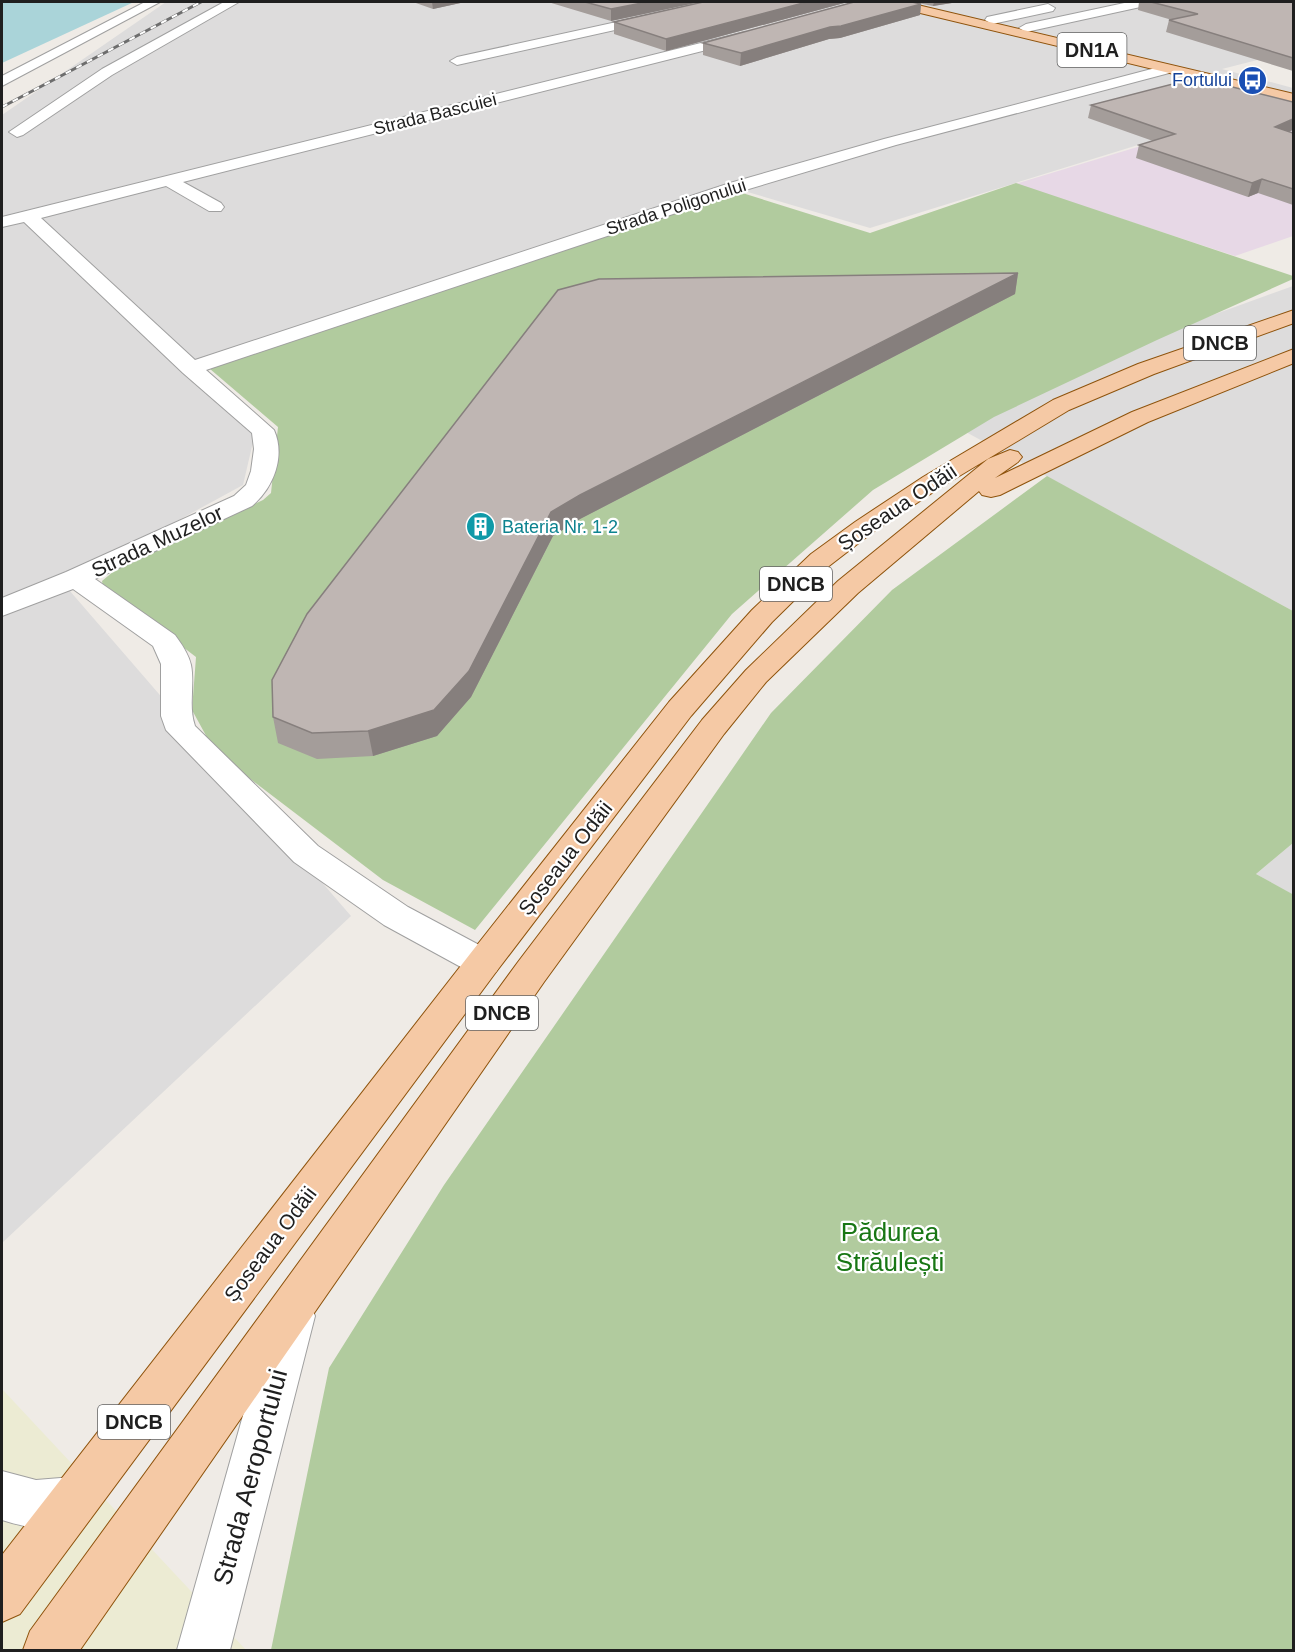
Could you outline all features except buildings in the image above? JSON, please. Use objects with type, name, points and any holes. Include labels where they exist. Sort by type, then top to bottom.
[{"type":"main road","name":"DN1A","points":[[891,2],[1293,99]]},
{"type":"main road","name":"DN1A","points":[[914,2],[1293,93]]},
{"type":"main road","points":[[932,482],[1001,416],[1138,352],[1293,295]]},
{"type":"main road","name":"Șoseaua Odăii","points":[[2,1596],[483,963],[681,709],[762,616],[820,560],[864,526],[932,482],[1061,405],[1146,369],[1293,316]]},
{"type":"main road","name":"Șoseaua Odăii","points":[[49,1650],[531,972],[713,727],[756,676],[848,587],[997,464],[1072,422],[1155,385],[1293,334]]},
{"type":"main road","points":[[924,526],[1046,460],[1148,413],[1293,356]]},
{"type":"street","points":[[2,82],[154,2]]},
{"type":"street","points":[[17,132],[107,72],[233,2]]},
{"type":"street","points":[[457,61],[723,2]]},
{"type":"street","points":[[1026,28],[1145,2]]},
{"type":"street","points":[[992,20],[1065,4]]},
{"type":"street","name":"Strada Bascuiei","points":[[2,222],[762,32]]},
{"type":"street","name":"Strada Poligonului","points":[[191,368],[758,180],[890,142],[1168,69]]},
{"type":"street","points":[[167,180],[215,207]]},
{"type":"street","name":"Strada Muzelor","points":[[27,215],[267,437],[260,482],[254,492],[243,501],[76,578],[165,641],[176,664],[176,716],[181,730],[306,854],[396,916],[483,963]]},
{"type":"street","points":[[2,608],[76,578]]},
{"type":"street","name":"Strada Aeroportului","points":[[203,1650],[296,1304]]},
{"type":"street","points":[[2,1496],[36,1505],[73,1502]]},
{"type":"shaded area","points":[[166,2],[1293,2],[1293,51],[1222,69],[1293,88],[1293,97],[870,228],[727,186],[183,366],[257,425],[243,485],[63,583],[351,916],[2,1243],[2,115]]},
{"type":"shaded area","points":[[1293,100],[1293,236],[1235,256],[1015,184]]},
{"type":"shaded area","points":[[1293,286],[1293,611],[955,426],[1144,340]]},
{"type":"shaded area","points":[[1293,843],[1293,895],[1256,874]]},
{"type":"green space","points":[[1016,183],[1293,276],[1293,279],[994,417],[873,490],[732,614],[475,930],[383,880],[215,752],[192,710],[196,657],[103,586],[102,581],[114,571],[263,500],[271,493],[278,427],[203,363],[736,191],[870,233]]},
{"type":"green space","name":"Pădurea Străulești","points":[[1047,476],[1293,611],[1293,843],[1256,874],[1294,895],[1293,1650],[271,1650],[329,1368],[444,1185],[771,713],[892,590]]},
{"type":"green space","points":[[2,1389],[246,1650],[2,1650]]},
{"type":"water","points":[[2,2],[134,2],[2,63]]},
{"type":"railway","points":[[2,107],[201,2]]},
{"type":"place","name":"Fortului","points":[[1253,80]]},
{"type":"place","name":"Bateria Nr. 1-2","points":[[481,527]]}]
